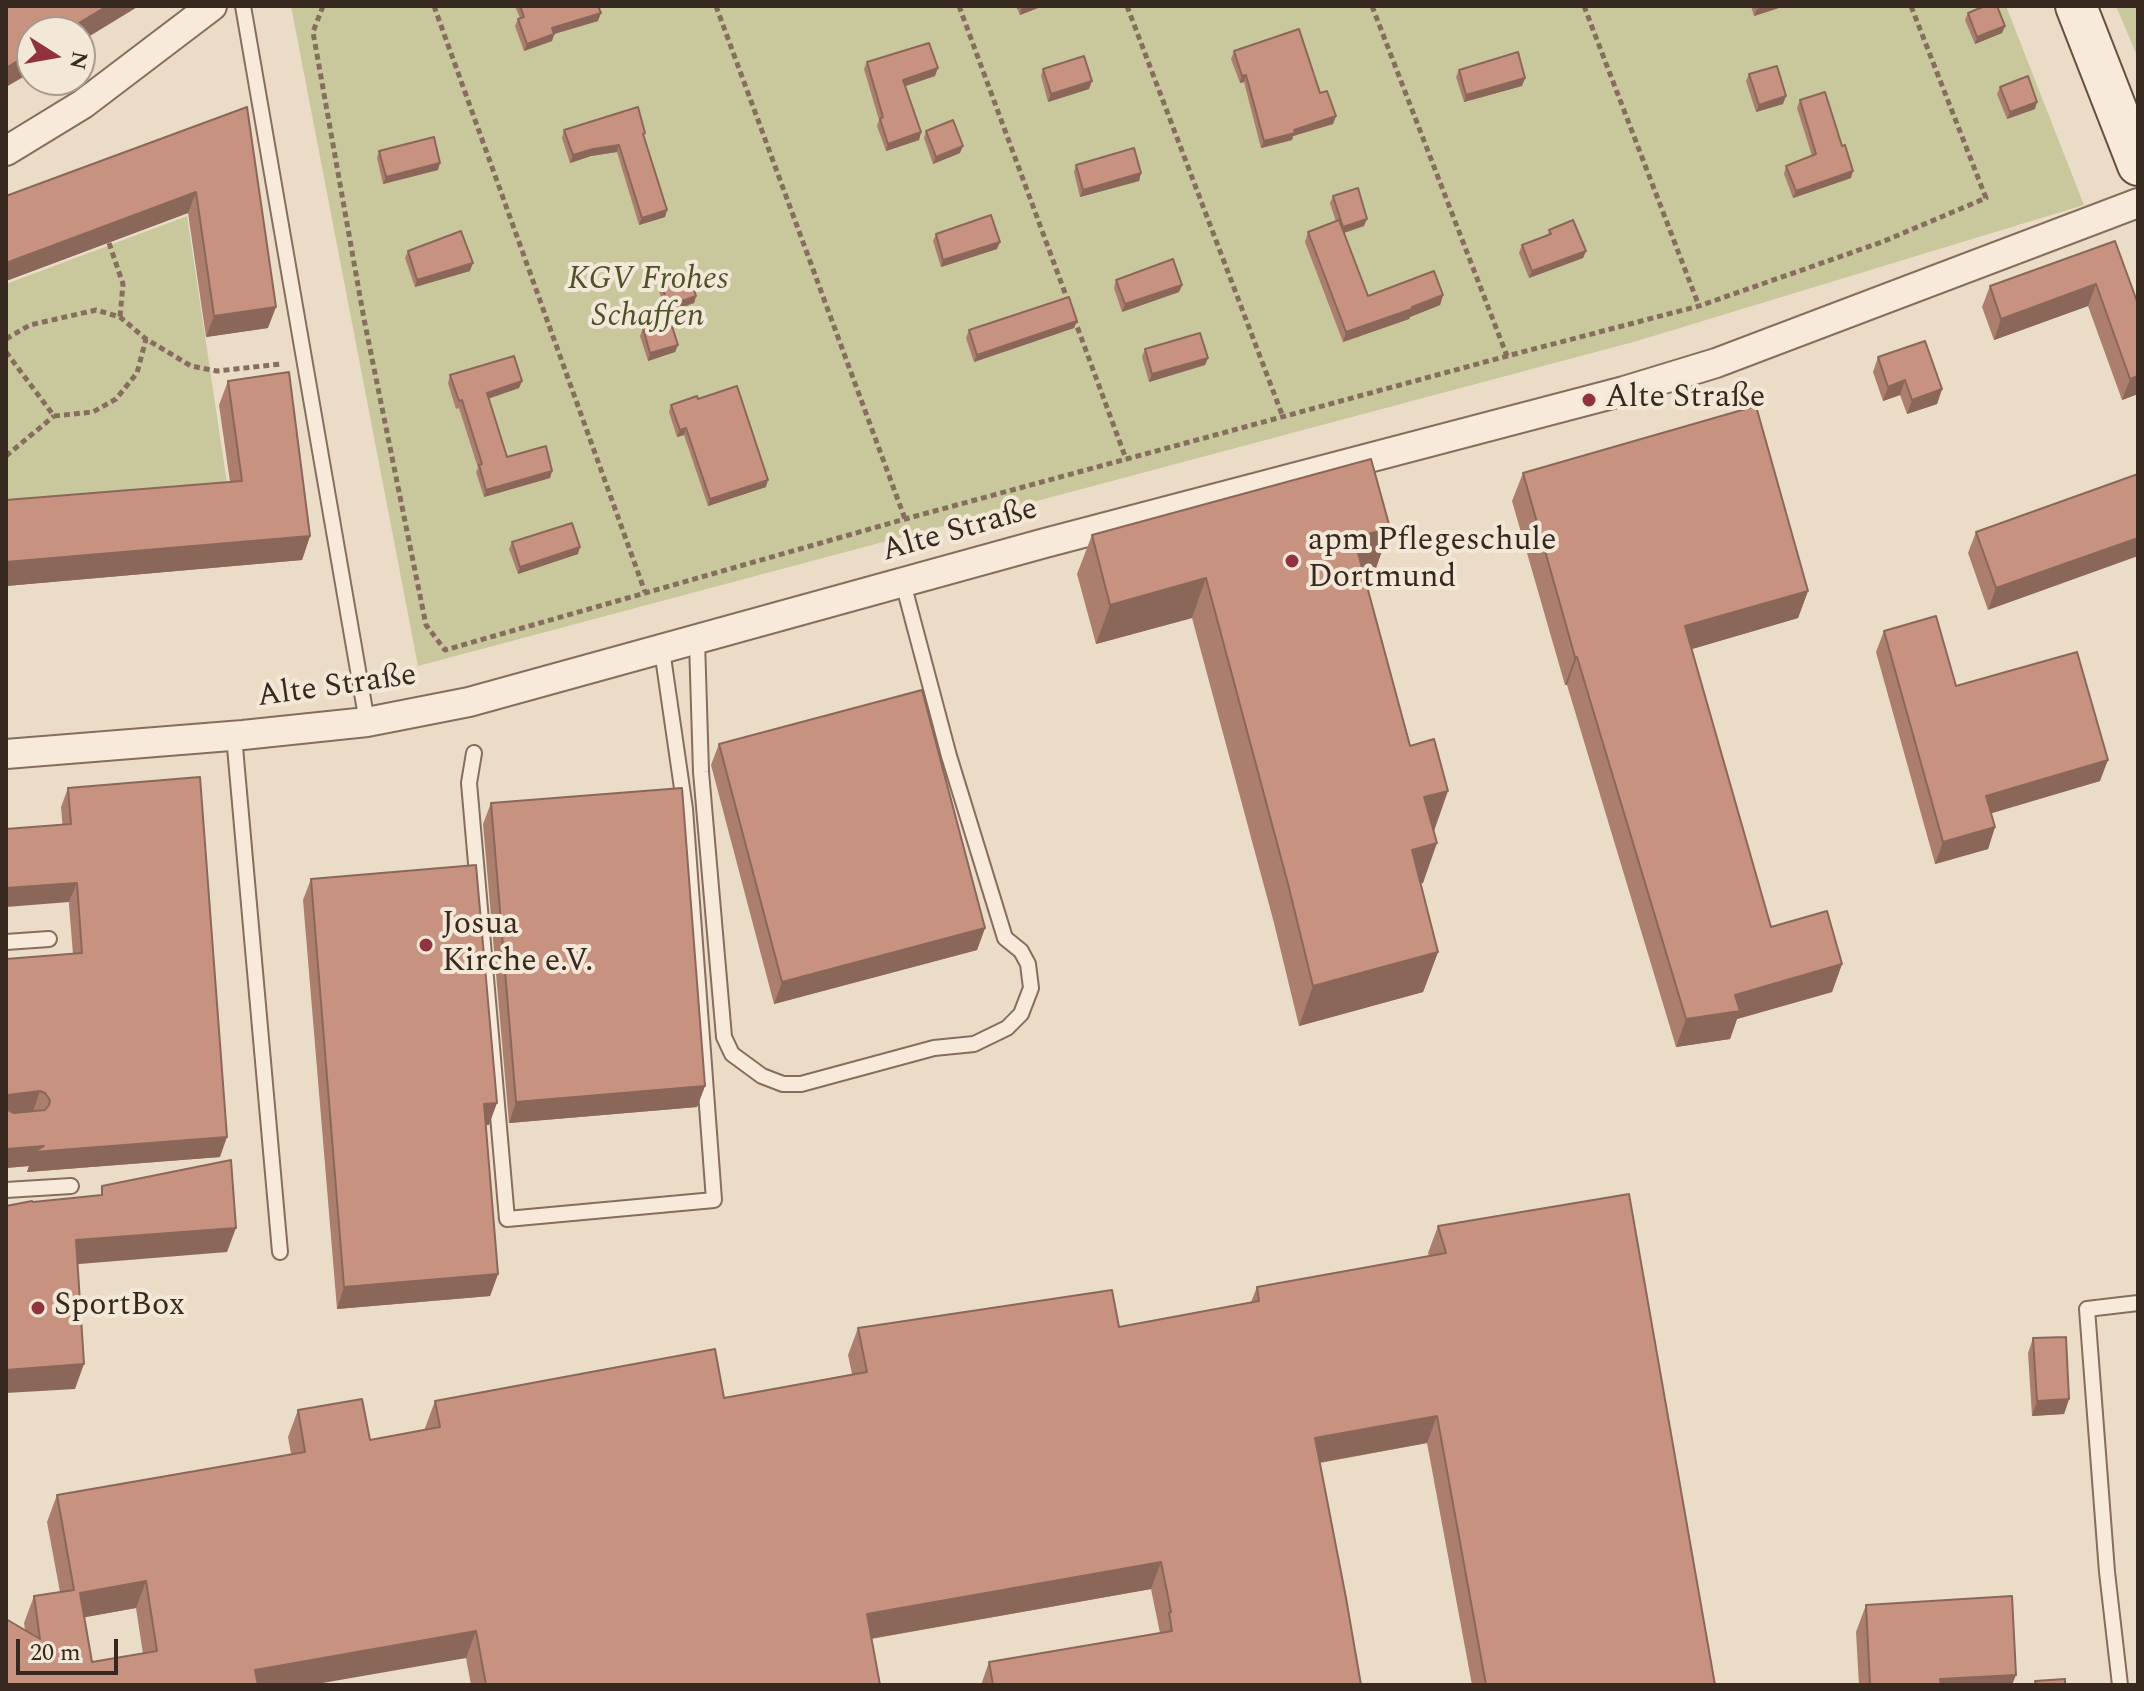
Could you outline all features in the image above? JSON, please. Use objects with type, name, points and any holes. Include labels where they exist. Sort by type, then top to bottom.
[{"type":"main road","points":[[2076,6],[2138,165]]},
{"type":"street","points":[[6,151],[83,104],[212,6]]},
{"type":"street","name":"Alte Straße","points":[[6,754],[367,722],[469,702],[1045,543],[1624,391],[1728,358],[2138,203]]},
{"type":"lane","points":[[243,6],[367,722]]},
{"type":"lane","points":[[697,641],[701,772],[724,1037],[732,1054],[762,1076],[783,1084],[801,1084],[934,1048],[974,1044],[1007,1028],[1021,1014],[1031,988],[1028,964],[1021,951],[1005,938],[949,756],[903,583]]},
{"type":"lane","points":[[474,753],[469,783],[507,1219],[714,1200],[685,809],[662,650]]},
{"type":"lane","points":[[234,736],[280,1252]]},
{"type":"lane","points":[[6,942],[49,939]]},
{"type":"lane","points":[[6,1190],[71,1186]]},
{"type":"lane","points":[[2120,1685],[2107,1572],[2087,1309],[2138,1303]]},
{"type":"path","points":[[323,6],[313,32],[364,319],[426,625],[445,650],[905,519],[1699,306],[1882,242],[1986,198],[1911,6]]},
{"type":"path","points":[[434,6],[645,592]]},
{"type":"path","points":[[716,6],[905,519]]},
{"type":"path","points":[[959,6],[1126,459]]},
{"type":"path","points":[[1127,6],[1283,417]]},
{"type":"path","points":[[1372,6],[1507,356]]},
{"type":"path","points":[[1584,6],[1699,306]]},
{"type":"path","points":[[109,243],[123,284],[120,317]]},
{"type":"path","points":[[6,339],[30,325],[96,310],[120,317],[146,339],[191,366],[217,371],[306,361]]},
{"type":"path","points":[[6,456],[54,416],[93,412],[116,399],[137,373],[146,339]]},
{"type":"path","points":[[6,352],[54,416]]},
{"type":"green space","name":"KGV Frohes Schaffen","points":[[291,6],[2006,6],[2084,205],[1637,341],[418,666]]},
{"type":"green space","points":[[2116,6],[2138,6],[2138,58]]},
{"type":"green space","points":[[187,216],[230,503],[6,522],[6,284]]},
{"type":"building","points":[[6,6],[107,6],[90,16],[16,16],[16,62],[6,68]]},
{"type":"building","points":[[520,6],[598,6],[601,13],[552,28],[554,34],[527,44],[518,19],[524,17]]},
{"type":"building","points":[[1985,6],[1997,6],[2005,26],[1977,37],[1968,13]]},
{"type":"building","points":[[1299,29],[1320,93],[1327,91],[1336,116],[1294,130],[1295,133],[1264,141],[1246,75],[1242,76],[1234,51]]},
{"type":"building","points":[[929,43],[938,68],[903,80],[921,132],[888,144],[867,62]]},
{"type":"building","points":[[1518,52],[1525,78],[1466,95],[1459,70]]},
{"type":"building","points":[[1084,56],[1092,81],[1051,94],[1043,69]]},
{"type":"building","points":[[1777,66],[1786,96],[1759,105],[1749,74]]},
{"type":"building","points":[[2028,76],[2037,102],[2010,112],[2000,87]]},
{"type":"building","points":[[1825,92],[1853,171],[1796,191],[1786,166],[1816,154],[1800,100]]},
{"type":"building","points":[[247,107],[276,307],[214,316],[196,192],[6,263],[6,196]]},
{"type":"building","points":[[638,107],[643,134],[667,210],[642,218],[619,145],[573,155],[564,130]]},
{"type":"building","points":[[953,120],[963,146],[936,157],[926,131]]},
{"type":"building","points":[[434,137],[440,163],[386,177],[379,151]]},
{"type":"building","points":[[1134,148],[1141,173],[1083,190],[1076,165]]},
{"type":"building","points":[[1358,188],[1367,219],[1343,227],[1333,196]]},
{"type":"building","points":[[991,215],[1000,242],[943,260],[936,234]]},
{"type":"building","points":[[1339,220],[1368,296],[1434,271],[1443,295],[1346,332],[1308,232]]},
{"type":"building","points":[[1573,220],[1586,251],[1532,271],[1522,245],[1551,234],[1549,230]]},
{"type":"building","points":[[461,231],[473,263],[417,280],[408,251]]},
{"type":"building","points":[[2115,241],[2138,304],[2138,376],[2130,379],[2096,284],[2001,319],[1990,286]]},
{"type":"building","points":[[1173,259],[1182,285],[1125,304],[1116,280]]},
{"type":"building","points":[[688,271],[696,296],[668,306],[661,281]]},
{"type":"building","points":[[1069,297],[1077,321],[977,355],[969,330]]},
{"type":"building","points":[[670,320],[678,345],[650,353],[643,328]]},
{"type":"building","points":[[1200,333],[1208,358],[1152,374],[1145,349]]},
{"type":"building","points":[[1925,341],[1942,389],[1912,400],[1905,380],[1888,387],[1878,357]]},
{"type":"building","points":[[514,356],[522,381],[487,393],[507,457],[546,446],[552,471],[486,490],[479,465],[482,464],[462,400],[459,401],[450,375]]},
{"type":"building","points":[[289,372],[310,536],[6,562],[6,500],[242,481],[228,381]]},
{"type":"building","points":[[737,386],[768,480],[710,499],[686,428],[680,430],[671,405]]},
{"type":"building","points":[[1756,406],[1808,591],[1685,626],[1771,927],[1827,911],[1842,964],[1735,995],[1740,1011],[1686,1019],[1575,657],[1523,473]]},
{"type":"building","points":[[1371,459],[1390,528],[1354,538],[1410,746],[1434,739],[1448,791],[1424,797],[1437,843],[1412,850],[1438,952],[1313,986],[1206,578],[1110,605],[1092,535]]},
{"type":"building","points":[[2138,474],[2138,538],[1996,588],[1976,532]]},
{"type":"building","points":[[572,523],[580,547],[520,567],[512,542]]},
{"type":"building","points":[[1936,616],[1956,686],[2077,652],[2108,760],[1986,796],[1995,827],[1943,842],[1884,631]]},
{"type":"building","points":[[922,690],[985,928],[782,982],[719,744]]},
{"type":"building","points":[[200,777],[227,1137],[34,1152],[44,1146],[6,1149],[6,1109],[14,1113],[45,1110],[50,1100],[40,1091],[6,1097],[6,959],[82,953],[77,883],[6,888],[6,829],[71,824],[68,788]]},
{"type":"building","points":[[682,788],[705,1086],[516,1102],[491,803]]},
{"type":"building","points":[[476,865],[497,1103],[484,1104],[498,1274],[344,1287],[311,879]]},
{"type":"building","points":[[231,1160],[236,1228],[76,1240],[84,1364],[6,1370],[6,1206],[102,1195],[102,1186]]},
{"type":"building","points":[[1629,1194],[1715,1685],[1486,1685],[1437,1416],[1315,1438],[1361,1685],[993,1685],[989,1662],[1172,1631],[1161,1562],[867,1614],[880,1685],[486,1685],[476,1631],[255,1670],[258,1685],[6,1685],[6,1619],[40,1639],[34,1596],[74,1590],[57,1495],[305,1452],[298,1410],[362,1399],[370,1440],[440,1427],[435,1401],[715,1349],[724,1398],[867,1372],[858,1328],[1112,1290],[1119,1327],[1259,1301],[1257,1287],[1446,1253],[1438,1226]],"holes":[[[146,1581],[157,1651],[92,1662],[80,1593]]]},
{"type":"building","points":[[2066,1337],[2069,1399],[2037,1401],[2033,1338]]},
{"type":"building","points":[[2012,1596],[2016,1675],[1940,1679],[1941,1685],[1870,1685],[1866,1605]]},
{"type":"building","points":[[2065,1679],[2065,1685],[2036,1685],[2035,1681]]},
{"type":"place","name":"Alte Straße","points":[[1589,400]]},
{"type":"place","name":"apm Pflegeschule Dortmund","points":[[1292,561]]},
{"type":"place","name":"Josua Kirche e.V.","points":[[426,945]]},
{"type":"place","name":"SportBox","points":[[38,1308]]}]
